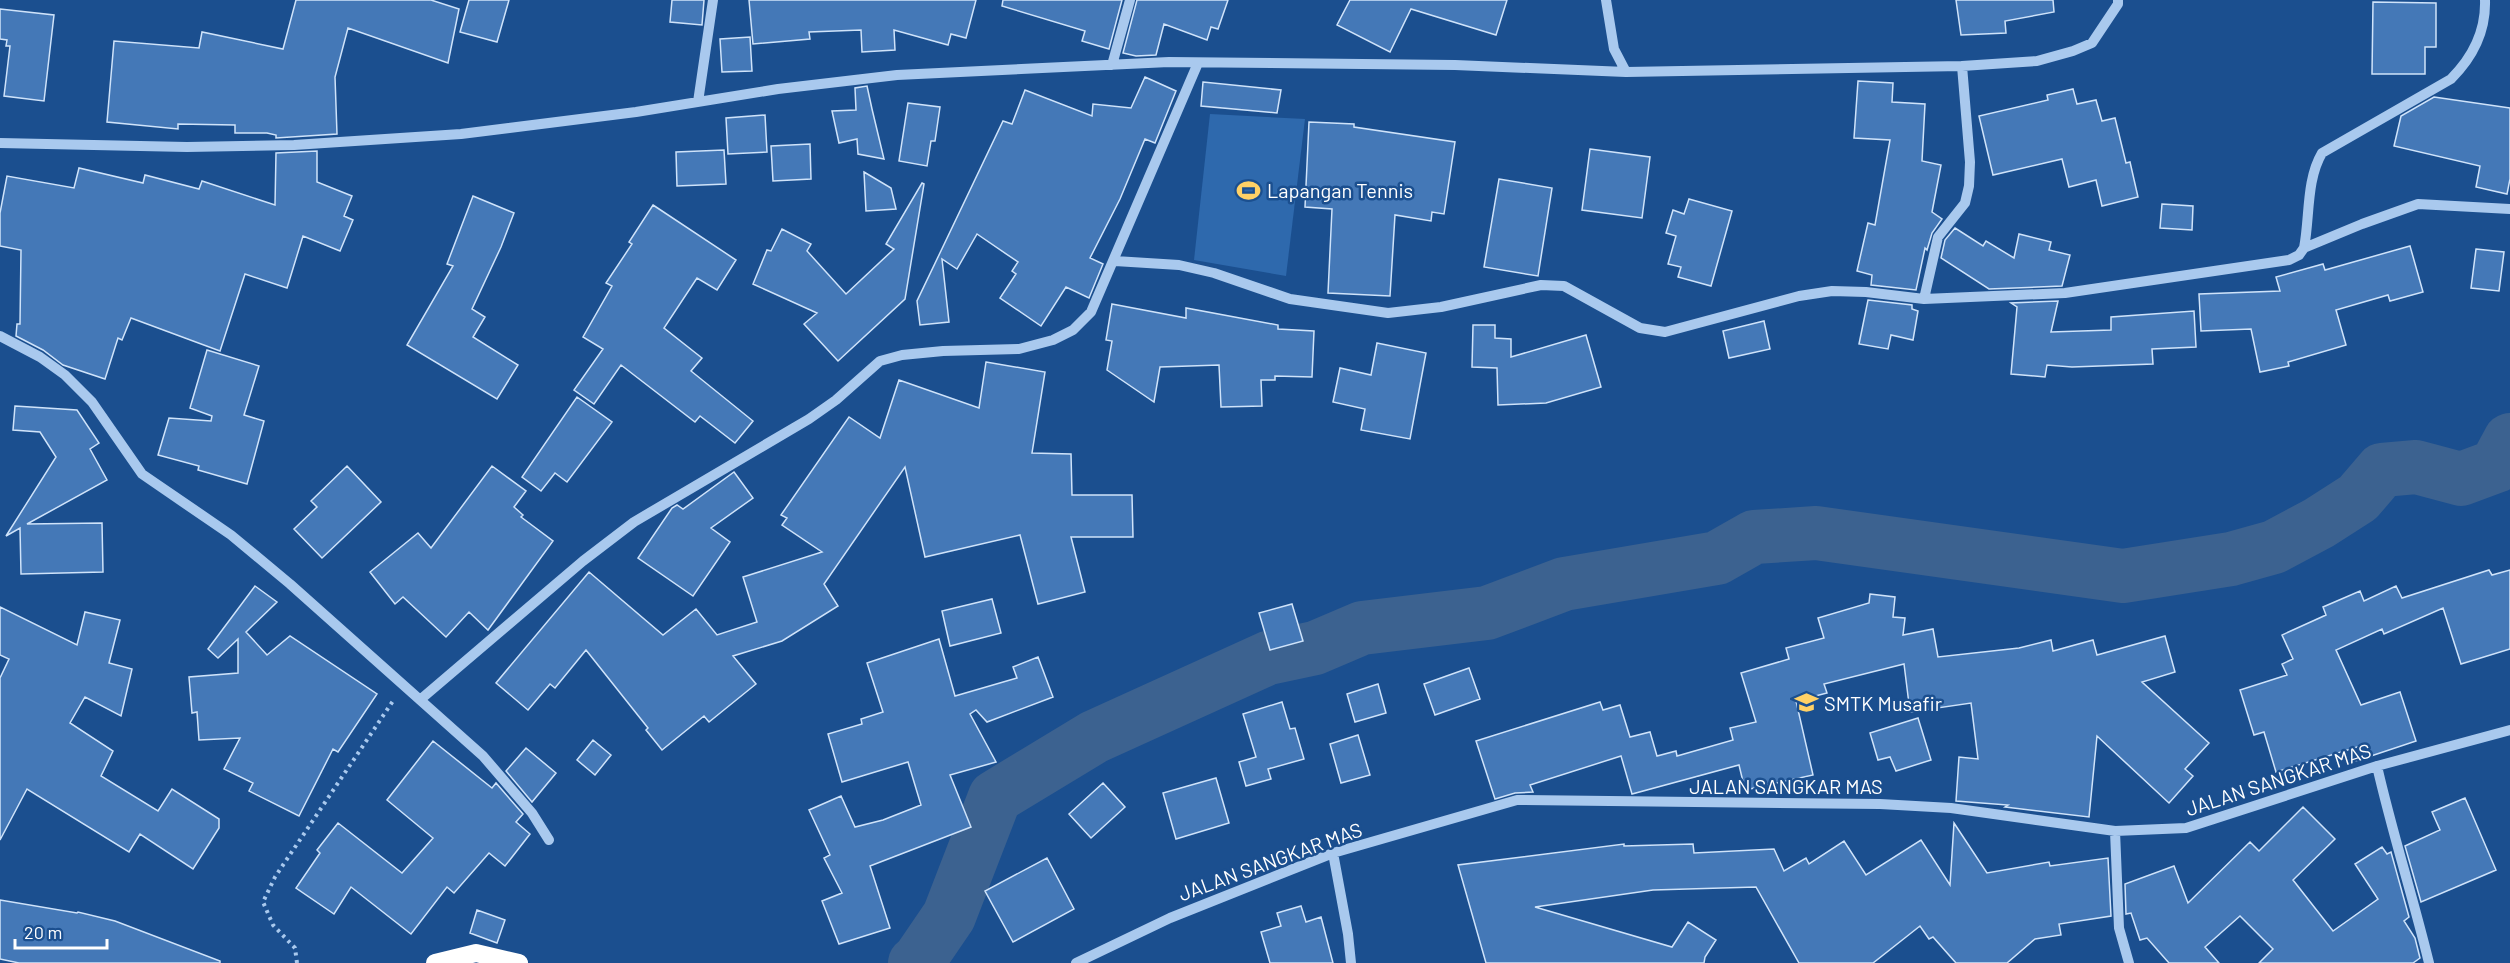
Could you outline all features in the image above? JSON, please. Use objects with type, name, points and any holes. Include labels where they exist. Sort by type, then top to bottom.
[{"type":"highway","points":[[435,963],[476,953],[519,963]]},
{"type":"street","points":[[699,102],[713,0]]},
{"type":"street","points":[[1112,65],[1130,0]]},
{"type":"street","points":[[1606,0],[1614,49],[1626,72]]},
{"type":"street","points":[[0,143],[187,147],[294,145],[461,134],[778,89],[897,75],[1112,65],[1198,63],[1443,65],[1626,72],[1962,66],[2037,61],[2092,43],[2118,4],[2118,0]]},
{"type":"street","points":[[1114,261],[1179,265],[1214,273],[1290,299],[1388,313],[1441,307],[1541,285],[1564,286],[1640,328],[1651,332],[1665,332],[1799,296],[1832,291],[1866,291],[1924,299],[2066,293],[2289,260],[2299,255],[2304,248],[2312,182],[2316,162],[2322,153],[2451,79],[2467,63],[2479,40],[2485,15],[2485,0]]},
{"type":"street","points":[[421,699],[583,561],[634,522],[809,419],[836,400],[880,361],[902,355],[943,351],[1019,349],[1053,340],[1073,330],[1091,312],[1198,63]]},
{"type":"street","points":[[1924,299],[1938,237],[1965,203],[1969,186],[1970,162],[1962,66]]},
{"type":"street","points":[[2304,248],[2418,204],[2510,209]]},
{"type":"street","points":[[0,336],[40,357],[65,375],[92,402],[142,474],[231,535],[421,699],[483,756],[532,813],[549,840]]},
{"type":"street","name":"JALAN SANGKAR MAS","points":[[1076,963],[1170,918],[1333,853],[1517,800],[1880,804],[1951,808],[2115,831],[2186,828],[2377,766],[2510,730]]},
{"type":"street","points":[[2377,766],[2429,963]]},
{"type":"street","points":[[2115,831],[2119,928],[2128,963]]},
{"type":"street","points":[[1333,853],[1351,963]]},
{"type":"path","points":[[297,963],[295,948],[273,925],[263,902],[275,877],[403,685]]},
{"type":"shaded area","name":"Lapangan Tennis","points":[[1210,114],[1305,119],[1286,276],[1194,260]]},
{"type":"building","points":[[296,0],[431,0],[459,9],[448,63],[348,28],[335,77],[337,134],[276,138],[276,135],[267,133],[235,133],[235,125],[178,124],[178,129],[107,122],[114,41],[199,48],[202,32],[283,49]]},
{"type":"building","points":[[469,0],[509,0],[497,42],[460,32]]},
{"type":"building","points":[[672,0],[704,0],[702,25],[670,22]]},
{"type":"building","points":[[749,0],[976,0],[966,38],[951,34],[948,45],[894,30],[895,50],[862,52],[861,30],[809,32],[810,39],[753,44]]},
{"type":"building","points":[[1003,0],[1122,0],[1109,49],[1082,41],[1085,31],[1002,6]]},
{"type":"building","points":[[1137,0],[1228,0],[1218,29],[1211,27],[1207,40],[1164,24],[1156,55],[1136,56],[1123,53]]},
{"type":"building","points":[[1350,0],[1507,0],[1496,35],[1411,9],[1390,52],[1337,25]]},
{"type":"building","points":[[1956,0],[2053,0],[2054,12],[2005,21],[2006,33],[1961,35]]},
{"type":"building","points":[[2373,2],[2436,3],[2436,47],[2425,47],[2425,74],[2372,74]]},
{"type":"building","points":[[0,9],[54,15],[44,101],[4,96],[10,46],[6,46],[7,40],[0,39]]},
{"type":"building","points":[[750,37],[752,71],[722,72],[720,39]]},
{"type":"building","points":[[1145,77],[1176,91],[1155,143],[1145,139],[1120,199],[1090,258],[1103,264],[1089,298],[1066,287],[1041,326],[1000,298],[1016,274],[1012,271],[1018,262],[977,234],[957,269],[942,259],[949,322],[920,325],[917,301],[1003,121],[1012,124],[1025,90],[1092,116],[1093,104],[1131,108]]},
{"type":"building","points":[[1858,81],[1893,83],[1892,102],[1925,104],[1922,161],[1941,165],[1932,212],[1942,219],[1932,233],[1927,250],[1925,248],[1916,290],[1871,285],[1872,275],[1857,271],[1868,223],[1875,225],[1890,140],[1854,138]]},
{"type":"building","points":[[1203,82],[1281,90],[1277,113],[1201,106]]},
{"type":"building","points":[[867,86],[884,159],[858,154],[857,139],[839,143],[832,111],[856,110],[855,88]]},
{"type":"building","points":[[2073,89],[2077,104],[2096,100],[2102,121],[2115,118],[2126,163],[2130,162],[2138,197],[2102,206],[2096,180],[2069,187],[2062,159],[1993,175],[1979,116],[2048,100],[2047,95]]},
{"type":"building","points":[[2434,97],[2510,108],[2510,179],[2507,194],[2476,187],[2480,166],[2394,146],[2401,116]]},
{"type":"building","points":[[908,103],[940,107],[935,141],[931,141],[927,166],[899,161]]},
{"type":"building","points":[[765,115],[767,152],[728,154],[726,118]]},
{"type":"building","points":[[1309,122],[1354,124],[1354,127],[1455,142],[1444,214],[1432,212],[1431,221],[1395,215],[1390,296],[1328,293],[1332,209],[1305,207]]},
{"type":"building","points":[[810,144],[811,179],[773,181],[771,146]]},
{"type":"building","points":[[1590,149],[1650,157],[1642,218],[1582,210]]},
{"type":"building","points":[[724,150],[726,184],[677,186],[676,152]]},
{"type":"building","points":[[317,151],[317,182],[352,196],[344,216],[353,220],[340,251],[303,236],[287,288],[245,274],[220,351],[131,318],[122,340],[118,338],[105,379],[63,365],[43,350],[16,336],[17,324],[20,324],[21,250],[0,246],[0,213],[7,176],[74,188],[79,168],[143,183],[145,175],[199,189],[202,181],[275,205],[276,153]]},
{"type":"building","points":[[864,172],[891,188],[896,209],[866,211]]},
{"type":"building","points":[[1499,179],[1552,188],[1538,276],[1484,267]]},
{"type":"building","points":[[922,183],[924,184],[905,299],[838,361],[804,324],[817,313],[753,284],[767,250],[771,251],[782,229],[811,244],[807,251],[846,294],[894,249],[886,244]]},
{"type":"building","points":[[473,196],[514,213],[472,309],[485,317],[473,337],[518,365],[497,399],[407,345],[453,266],[447,264]]},
{"type":"building","points":[[1689,199],[1732,211],[1711,286],[1678,277],[1681,267],[1668,264],[1676,236],[1666,233],[1673,210],[1684,214]]},
{"type":"building","points":[[2162,204],[2193,206],[2192,230],[2160,228]]},
{"type":"building","points":[[653,205],[736,260],[717,290],[697,278],[664,328],[702,358],[691,371],[753,421],[735,443],[700,416],[695,422],[621,365],[594,404],[574,390],[603,349],[583,337],[612,286],[606,283],[632,244],[629,242]]},
{"type":"building","points":[[1955,228],[1983,246],[1986,241],[2014,258],[2019,234],[2051,242],[2049,250],[2070,255],[2062,286],[1989,289],[1941,258],[1945,240]]},
{"type":"building","points":[[2410,246],[2423,292],[2390,301],[2388,295],[2336,310],[2346,345],[2288,362],[2289,366],[2260,372],[2251,329],[2201,331],[2199,294],[2280,291],[2276,277],[2323,264],[2325,270]]},
{"type":"building","points":[[2476,249],[2504,252],[2499,291],[2471,288]]},
{"type":"building","points":[[1868,300],[1912,305],[1912,309],[1918,311],[1913,340],[1891,335],[1888,349],[1859,344]]},
{"type":"building","points":[[2058,301],[2051,332],[2111,330],[2111,317],[2194,311],[2196,347],[2152,349],[2153,364],[2072,367],[2047,365],[2045,377],[2011,374],[2017,307],[2011,303]]},
{"type":"building","points":[[1112,304],[1186,318],[1186,308],[1278,325],[1278,329],[1314,331],[1312,377],[1275,376],[1275,380],[1261,380],[1262,406],[1221,407],[1219,365],[1160,367],[1154,402],[1107,370],[1112,341],[1106,340]]},
{"type":"building","points":[[1764,321],[1770,349],[1729,358],[1723,331]]},
{"type":"building","points":[[1473,325],[1495,325],[1495,338],[1511,339],[1511,357],[1586,335],[1601,387],[1546,403],[1498,405],[1497,368],[1472,367]]},
{"type":"building","points":[[1377,343],[1426,353],[1410,439],[1361,430],[1365,409],[1333,402],[1340,368],[1371,375]]},
{"type":"building","points":[[207,350],[259,366],[244,415],[264,421],[247,484],[198,470],[199,466],[158,455],[169,418],[211,421],[212,416],[190,408]]},
{"type":"building","points":[[986,362],[1045,372],[1032,453],[1071,454],[1072,495],[1132,495],[1133,537],[1071,537],[1085,592],[1038,604],[1020,535],[925,557],[905,467],[824,584],[838,606],[782,641],[733,656],[756,684],[709,722],[704,716],[662,750],[646,730],[648,728],[586,650],[555,688],[550,684],[528,710],[496,683],[589,572],[663,635],[696,609],[717,635],[757,622],[743,577],[822,552],[782,525],[787,518],[781,515],[849,417],[880,438],[899,380],[979,408]]},
{"type":"building","points":[[577,397],[612,422],[567,482],[555,473],[541,491],[522,477]]},
{"type":"building","points":[[15,406],[77,410],[99,443],[90,449],[107,480],[27,524],[102,523],[103,572],[21,574],[20,528],[6,536],[56,457],[40,432],[13,430]]},
{"type":"building","points":[[347,466],[381,502],[322,558],[294,529],[317,507],[311,501]]},
{"type":"building","points":[[492,466],[526,491],[514,507],[523,515],[521,517],[553,541],[488,630],[469,612],[446,637],[403,597],[395,604],[370,572],[418,533],[431,548]]},
{"type":"building","points":[[734,472],[753,498],[711,528],[730,542],[693,596],[638,558],[672,508],[677,505],[683,509]]},
{"type":"building","points":[[2489,570],[2492,575],[2510,570],[2510,649],[2461,664],[2443,608],[2384,634],[2382,629],[2336,650],[2361,705],[2400,692],[2416,741],[2347,764],[2367,744],[2276,772],[2264,732],[2254,735],[2240,690],[2287,675],[2282,664],[2293,659],[2282,635],[2326,615],[2323,607],[2360,591],[2364,601],[2396,586],[2402,598]]},
{"type":"building","points":[[255,586],[277,602],[246,632],[267,655],[290,636],[377,694],[338,752],[333,749],[299,816],[249,791],[253,783],[224,769],[240,738],[199,740],[197,712],[192,713],[189,677],[238,673],[238,639],[218,658],[208,649]]},
{"type":"building","points":[[1870,594],[1895,597],[1893,617],[1905,618],[1903,635],[1933,629],[1938,657],[2019,648],[2051,640],[2053,651],[2093,640],[2097,655],[2165,636],[2175,672],[2142,682],[2209,743],[2185,769],[2193,776],[2169,803],[2097,736],[2089,817],[2005,807],[2008,805],[1956,801],[1959,757],[1978,759],[1971,703],[1910,712],[1904,664],[1824,684],[1827,693],[1796,701],[1813,775],[1745,790],[1739,765],[1632,794],[1621,756],[1530,785],[1533,792],[1515,793],[1495,799],[1476,741],[1600,702],[1603,710],[1620,705],[1630,737],[1650,732],[1657,756],[1676,751],[1677,756],[1733,740],[1730,728],[1756,722],[1741,673],[1789,659],[1786,648],[1824,638],[1818,618],[1869,603]]},
{"type":"building","points":[[992,599],[1001,633],[950,646],[942,611]]},
{"type":"building","points":[[1292,604],[1303,641],[1270,650],[1259,613]]},
{"type":"building","points":[[0,607],[77,645],[85,612],[120,620],[109,663],[132,669],[121,716],[85,697],[70,723],[113,751],[101,776],[158,811],[172,789],[219,819],[219,828],[193,869],[140,834],[129,852],[27,789],[0,840],[0,678],[9,659],[0,655]]},
{"type":"building","points":[[939,639],[955,696],[1017,678],[1013,667],[1038,657],[1053,697],[987,722],[976,710],[970,714],[996,762],[950,775],[971,827],[870,866],[890,928],[839,944],[822,901],[842,893],[824,858],[830,855],[809,810],[841,796],[855,827],[883,820],[921,805],[908,762],[842,782],[828,734],[862,724],[861,719],[883,712],[867,663]]},
{"type":"building","points":[[1469,668],[1480,699],[1435,715],[1424,684]]},
{"type":"building","points":[[1378,684],[1386,713],[1355,722],[1347,694]]},
{"type":"building","points":[[1282,702],[1290,729],[1295,728],[1304,759],[1268,769],[1271,779],[1246,786],[1239,762],[1256,757],[1243,714]]},
{"type":"building","points":[[1918,718],[1931,760],[1896,771],[1890,757],[1878,760],[1870,733]]},
{"type":"building","points":[[1358,735],[1370,775],[1341,783],[1330,744]]},
{"type":"building","points":[[593,740],[611,755],[595,775],[577,760]]},
{"type":"building","points":[[433,741],[492,788],[496,783],[523,814],[516,822],[530,834],[505,866],[489,853],[454,893],[447,887],[411,934],[351,887],[334,914],[296,888],[320,853],[317,850],[338,823],[402,873],[433,838],[387,800]]},
{"type":"building","points":[[526,748],[556,773],[532,802],[506,771]]},
{"type":"building","points":[[1216,778],[1229,823],[1176,839],[1163,793]]},
{"type":"building","points":[[1103,783],[1125,807],[1091,838],[1069,814]]},
{"type":"building","points":[[2465,798],[2496,870],[2421,902],[2405,846],[2440,830],[2432,812]]},
{"type":"building","points":[[2303,807],[2335,839],[2293,880],[2333,931],[2378,899],[2355,864],[2382,847],[2387,854],[2391,852],[2409,917],[2404,921],[2415,938],[2420,958],[2413,963],[2259,963],[2273,949],[2240,916],[2205,947],[2219,963],[2169,963],[2147,938],[2140,940],[2131,913],[2126,914],[2125,884],[2174,866],[2188,903],[2250,842],[2259,851]]},
{"type":"building","points":[[1954,823],[1987,873],[2049,862],[2050,866],[2108,858],[2111,916],[2059,924],[2061,935],[2035,939],[2007,963],[1956,963],[1933,937],[1929,939],[1920,926],[1873,963],[1799,963],[1756,887],[1653,890],[1535,907],[1672,947],[1688,922],[1716,940],[1705,957],[1704,963],[1486,963],[1458,865],[1624,844],[1624,846],[1693,844],[1694,853],[1774,849],[1784,871],[1806,858],[1809,864],[1844,841],[1866,875],[1921,840],[1950,885]]},
{"type":"building","points":[[1047,858],[1074,909],[1013,942],[985,891]]},
{"type":"building","points":[[0,900],[78,912],[115,921],[220,961],[220,963],[19,963],[0,959]]},
{"type":"building","points":[[1301,906],[1306,922],[1321,917],[1333,963],[1270,963],[1261,932],[1281,926],[1277,913]]},
{"type":"building","points":[[477,910],[505,920],[497,943],[470,933]]},
{"type":"waterway","points":[[915,963],[949,916],[995,797],[1094,737],[1268,658],[1315,648],[1362,628],[1487,613],[1564,584],[1717,558],[1754,537],[1816,533],[2123,576],[2231,559],[2274,547],[2319,523],[2358,498],[2382,470],[2416,467],[2461,479],[2496,466],[2510,440]]},
{"type":"place","name":"Lapangan Tennis","points":[[1249,190]]},
{"type":"place","name":"SMTK Musafir","points":[[1806,703]]}]
